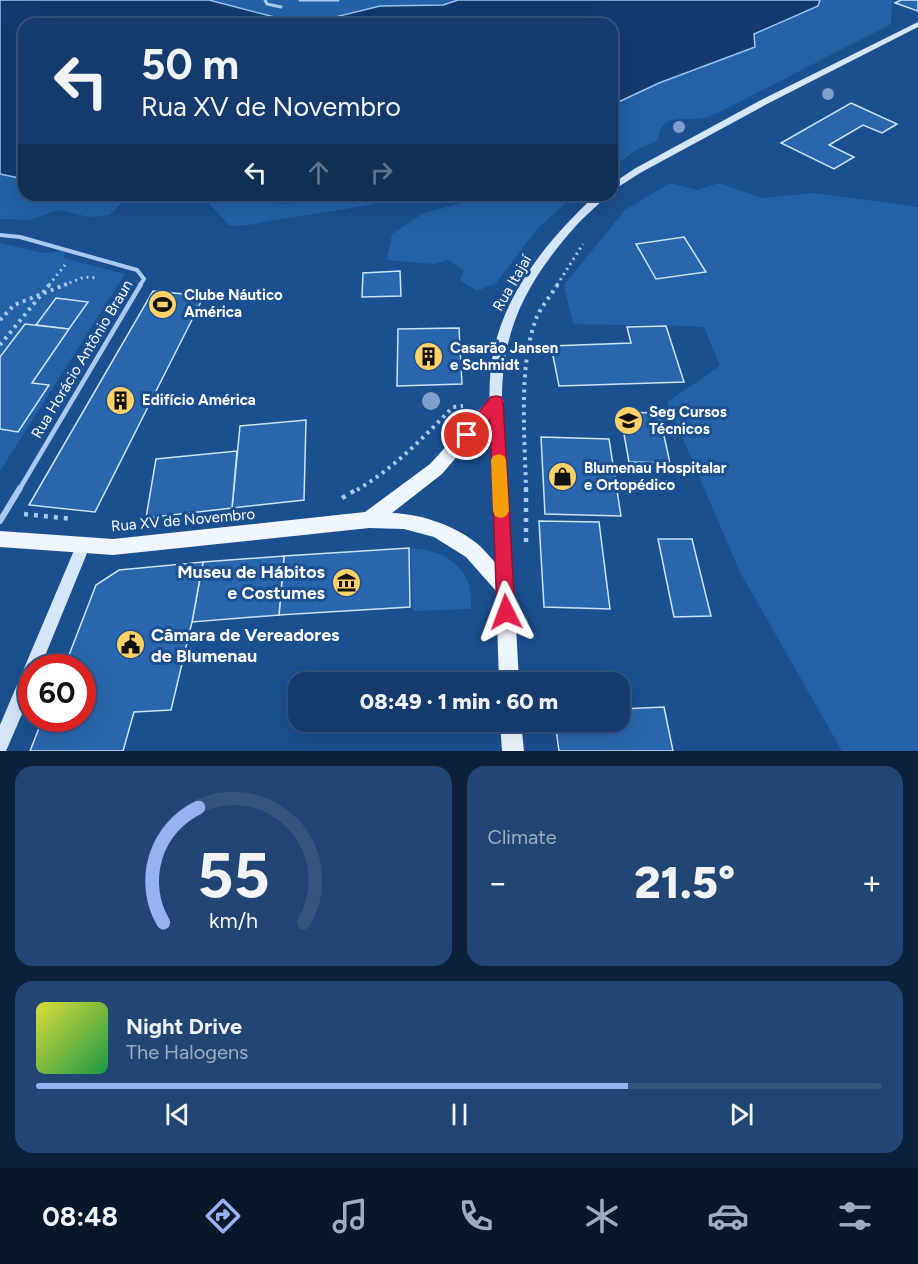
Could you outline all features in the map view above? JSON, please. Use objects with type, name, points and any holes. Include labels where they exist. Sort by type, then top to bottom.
[{"type":"main road","points":[[618,184],[653,162],[764,102],[918,24]]},
{"type":"main road","name":"Rua Itajaí","points":[[505,588],[496,401],[498,364],[503,337],[513,310],[564,234],[582,212],[595,201]]},
{"type":"main road","points":[[369,520],[436,469],[496,401]]},
{"type":"main road","name":"Rua XV de Novembro","points":[[0,539],[83,546],[124,546],[369,520],[404,521],[438,530],[472,551],[505,588]]},
{"type":"main road","points":[[38,654],[83,546]]},
{"type":"main road","points":[[505,588],[509,672]]},
{"type":"main road","points":[[0,744],[18,702]]},
{"type":"main road","points":[[512,732],[513,751]]},
{"type":"lane","points":[[265,0],[267,4],[281,7]]},
{"type":"lane","points":[[300,0],[338,0]]},
{"type":"lane","name":"Rua Horácio Antônio Braun","points":[[0,235],[20,237],[137,270],[144,279],[0,522]]},
{"type":"path","points":[[528,545],[524,424],[525,366],[529,342],[537,317],[584,241]]},
{"type":"path","points":[[0,345],[75,253]]},
{"type":"path","points":[[0,320],[14,304],[84,278]]},
{"type":"path","points":[[334,503],[377,478],[414,447],[453,407]]},
{"type":"path","points":[[17,513],[83,520]]},
{"type":"shaded area","points":[[0,0],[209,0],[278,18],[18,18],[18,178],[0,174]]},
{"type":"shaded area","points":[[209,0],[458,0],[443,5],[380,6],[331,18],[278,18]]},
{"type":"shaded area","points":[[458,0],[820,0],[818,6],[754,34],[755,47],[659,83],[618,102],[618,18],[331,18],[380,6],[443,5]]},
{"type":"shaded area","points":[[820,0],[892,0],[891,24],[718,113],[704,118],[668,122],[663,125],[658,140],[636,150],[618,164],[618,102],[659,83],[700,69],[753,34],[818,6]]},
{"type":"shaded area","points":[[0,174],[18,178],[18,201],[124,201],[109,215],[90,217],[58,210],[30,220],[0,219]]},
{"type":"shaded area","points":[[670,183],[697,190],[719,183],[762,198],[815,193],[918,207],[918,751],[842,751],[740,572],[667,402],[720,366],[704,327],[573,324],[564,285],[625,210]]},
{"type":"shaded area","points":[[207,201],[287,204],[313,201],[390,201],[252,224],[229,225]]},
{"type":"shaded area","points":[[238,201],[314,201],[289,202]]},
{"type":"shaded area","points":[[468,201],[568,201],[537,229],[496,283],[477,291],[460,280],[464,271],[448,260],[434,264],[387,260],[392,234],[422,214]]},
{"type":"shaded area","points":[[0,243],[44,253],[65,251],[64,258],[125,274],[0,471]]},
{"type":"shaded area","points":[[410,548],[437,553],[459,568],[469,584],[471,609],[413,611]]},
{"type":"building","points":[[901,0],[918,0],[918,11],[895,3]]},
{"type":"building","points":[[851,103],[897,124],[882,133],[863,125],[829,145],[854,157],[834,169],[781,143]]},
{"type":"building","points":[[684,237],[706,272],[656,279],[636,244]]},
{"type":"building","points":[[400,271],[401,296],[362,297],[363,273]]},
{"type":"building","name":"Edifício América","points":[[153,291],[204,296],[95,512],[29,505]]},
{"type":"building","points":[[56,298],[88,302],[69,329],[36,325]]},
{"type":"building","points":[[25,324],[69,329],[32,383],[49,385],[18,432],[0,429],[0,357]]},
{"type":"building","points":[[666,326],[684,382],[559,386],[551,346],[631,343],[627,327]]},
{"type":"building","name":"Casarão Jansen e Schmidt","points":[[459,328],[462,384],[397,386],[398,329]]},
{"type":"building","points":[[620,412],[659,413],[670,463],[629,462]]},
{"type":"building","points":[[306,420],[304,500],[232,508],[240,426]]},
{"type":"building","points":[[541,437],[609,439],[621,516],[545,514]]},
{"type":"building","points":[[237,451],[232,508],[146,518],[156,459]]},
{"type":"building","points":[[539,521],[599,522],[610,609],[544,607]]},
{"type":"building","points":[[658,539],[692,539],[711,616],[674,617]]},
{"type":"building","name":"Museu de Hábitos e Costumes","points":[[409,548],[410,607],[279,615],[284,556]]},
{"type":"building","points":[[284,556],[279,615],[192,622],[203,562]]},
{"type":"building","name":"Câmara de Vereadores de Blumenau","points":[[203,562],[192,622],[171,710],[134,712],[123,751],[30,751],[37,732],[96,732],[96,654],[69,654],[96,585],[119,570]]},
{"type":"building","points":[[664,707],[673,751],[559,751],[556,732],[630,732],[630,709]]},
{"type":"slow traffic","points":[[499,460],[501,511]]},
{"type":"place","name":"Clube Náutico América","points":[[163,304]]},
{"type":"place","name":"Casarão Jansen e Schmidt","points":[[429,357]]},
{"type":"place","name":"Edifício América","points":[[121,400]]},
{"type":"place","name":"Seg Cursos Técnicos","points":[[628,421]]},
{"type":"place","name":"Blumenau Hospitalar e Ortopédico","points":[[563,477]]},
{"type":"place","name":"Museu de Hábitos e Costumes","points":[[346,582]]},
{"type":"place","name":"Câmara de Vereadores de Blumenau","points":[[130,645]]},
{"type":"route","points":[[467,435],[496,401],[506,612]]}]
